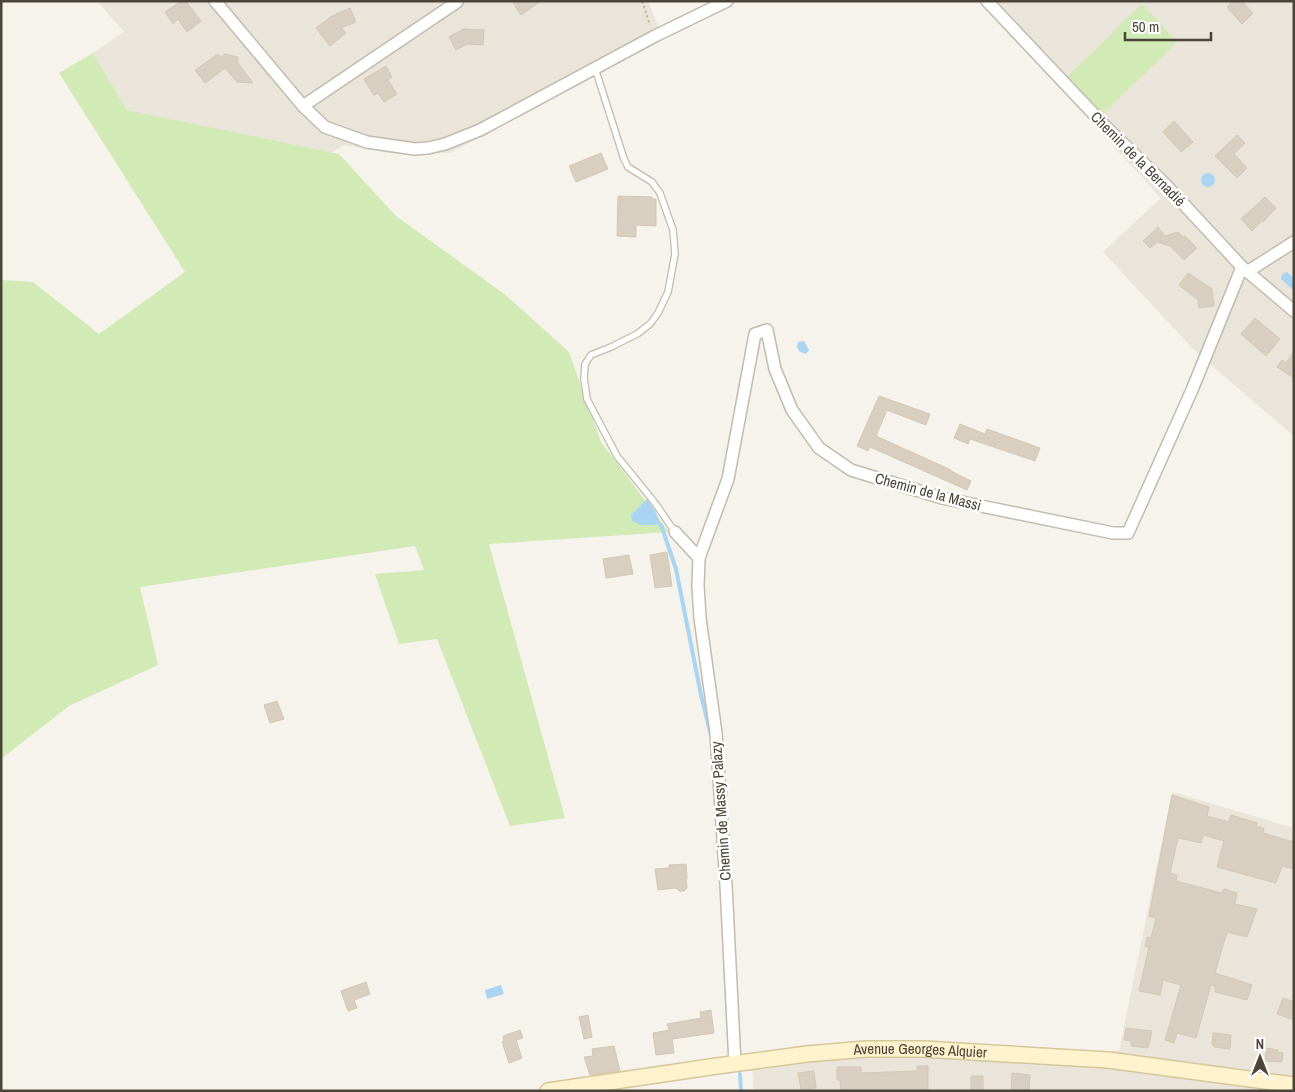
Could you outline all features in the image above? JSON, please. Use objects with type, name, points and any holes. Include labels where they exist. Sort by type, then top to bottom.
[{"type":"main road","name":"Avenue Georges Alquier","points":[[548,1091],[807,1054],[856,1050],[924,1049],[1108,1060],[1294,1085]]},
{"type":"street","points":[[215,1],[303,106],[325,127],[367,142],[415,149],[445,144],[480,130],[654,36],[727,1]]},
{"type":"street","name":"Chemin de la Bernadié","points":[[987,1],[1105,126],[1165,184],[1244,270],[1294,311]]},
{"type":"street","points":[[303,106],[457,2]]},
{"type":"street","points":[[1244,270],[1294,242]]},
{"type":"street","name":"Chemin de la Massi","points":[[699,558],[728,479],[755,334],[767,330],[775,369],[792,410],[818,448],[851,470],[942,498],[1113,533],[1128,533],[1244,270]]},
{"type":"street","points":[[676,532],[699,558]]},
{"type":"street","name":"Chemin de Massy Palazy","points":[[699,558],[700,618],[716,733],[735,1064]]},
{"type":"lane","points":[[595,68],[628,167],[652,182],[660,194],[673,230],[675,254],[668,292],[658,313],[650,324],[628,339],[591,355],[585,364],[584,378],[587,399],[617,456],[676,532]]},
{"type":"path","points":[[642,1],[654,36]]},
{"type":"shaded area","points":[[97,1],[648,1],[663,39],[450,153],[395,154],[344,145],[331,153],[127,110],[93,53],[124,32]]},
{"type":"shaded area","points":[[980,1],[1294,1],[1294,436],[1196,352],[1103,252],[1161,198]]},
{"type":"shaded area","points":[[1172,792],[1294,828],[1294,1091],[754,1091],[751,1052],[1119,1051]]},
{"type":"green space","points":[[1142,4],[1177,42],[1103,114],[1067,77]]},
{"type":"green space","points":[[93,53],[127,110],[339,154],[396,216],[507,296],[569,352],[601,442],[669,532],[489,544],[565,818],[510,826],[437,639],[399,644],[375,574],[424,570],[415,546],[140,587],[158,665],[69,706],[1,759],[1,280],[33,282],[99,334],[185,272],[59,73]]},
{"type":"water","points":[[1205,173],[1211,173],[1215,180],[1211,187],[1205,187],[1201,183],[1201,177]]},
{"type":"water","points":[[1287,272],[1294,278],[1294,291],[1281,279],[1282,274]]},
{"type":"water","points":[[804,341],[809,350],[806,354],[800,352],[797,347],[798,342]]},
{"type":"water","points":[[647,499],[661,525],[641,525],[632,521],[631,515]]},
{"type":"water","points":[[501,985],[504,994],[487,999],[485,990]]},
{"type":"building","points":[[181,1],[186,1],[201,21],[187,32],[178,19],[173,24],[165,12]]},
{"type":"building","points":[[512,1],[541,1],[521,15]]},
{"type":"building","points":[[1233,1],[1242,1],[1253,13],[1242,24],[1227,7]]},
{"type":"building","points":[[350,8],[356,22],[341,28],[346,33],[330,46],[316,28],[332,16]]},
{"type":"building","points":[[464,29],[484,30],[483,45],[467,44],[456,50],[449,37]]},
{"type":"building","points":[[218,54],[221,57],[225,54],[238,57],[237,62],[253,83],[237,82],[225,68],[205,83],[195,70]]},
{"type":"building","points":[[386,66],[392,77],[388,80],[397,94],[384,102],[378,93],[374,95],[364,79]]},
{"type":"building","points":[[1174,121],[1193,142],[1181,152],[1163,132]]},
{"type":"building","points":[[1237,135],[1245,143],[1234,154],[1247,168],[1237,178],[1215,156]]},
{"type":"building","points":[[601,153],[608,169],[576,182],[569,166]]},
{"type":"building","points":[[618,196],[652,197],[652,199],[656,199],[656,226],[636,225],[636,237],[617,236]]},
{"type":"building","points":[[1265,197],[1276,208],[1252,231],[1241,219]]},
{"type":"building","points":[[1158,227],[1165,236],[1178,232],[1197,248],[1184,260],[1170,246],[1157,242],[1150,248],[1143,241]]},
{"type":"building","points":[[1188,273],[1212,289],[1214,306],[1199,308],[1198,300],[1179,285]]},
{"type":"building","points":[[1255,318],[1280,339],[1266,356],[1241,334]]},
{"type":"building","points":[[1294,351],[1294,378],[1277,367],[1282,360],[1286,363]]},
{"type":"building","points":[[879,396],[930,414],[926,425],[887,410],[876,436],[971,481],[967,490],[870,447],[868,451],[857,446]]},
{"type":"building","points":[[960,424],[985,434],[987,429],[1040,448],[1035,461],[970,439],[968,444],[954,438]]},
{"type":"building","points":[[667,552],[672,586],[655,588],[650,555]]},
{"type":"building","points":[[629,555],[633,574],[606,578],[603,559]]},
{"type":"building","points":[[277,701],[284,719],[270,723],[264,705]]},
{"type":"building","points":[[1172,795],[1209,807],[1207,816],[1229,822],[1231,815],[1257,823],[1256,826],[1264,828],[1263,833],[1294,842],[1294,869],[1282,866],[1276,883],[1217,867],[1224,841],[1203,835],[1201,843],[1178,838],[1170,873],[1177,875],[1176,881],[1222,893],[1224,889],[1237,893],[1235,904],[1257,909],[1247,937],[1227,932],[1215,973],[1252,985],[1247,1000],[1215,992],[1215,986],[1211,985],[1196,1038],[1177,1033],[1174,1043],[1165,1040],[1181,985],[1163,980],[1160,995],[1139,991],[1149,947],[1145,947],[1147,937],[1151,938],[1156,918],[1149,916]]},
{"type":"building","points":[[686,864],[687,888],[684,891],[679,891],[676,888],[658,890],[655,869],[669,868],[669,865]]},
{"type":"building","points":[[366,982],[370,994],[354,1000],[357,1008],[348,1011],[341,991]]},
{"type":"building","points":[[1283,998],[1294,1002],[1294,1020],[1277,1014]]},
{"type":"building","points":[[711,1010],[714,1033],[672,1039],[674,1053],[656,1055],[653,1033],[669,1030],[667,1024],[701,1018],[700,1012]]},
{"type":"building","points":[[588,1015],[592,1037],[584,1039],[579,1017]]},
{"type":"building","points":[[1126,1028],[1152,1031],[1148,1048],[1131,1046],[1131,1041],[1124,1040]]},
{"type":"building","points":[[520,1030],[523,1038],[516,1040],[522,1058],[509,1063],[502,1042],[504,1041],[503,1036]]},
{"type":"building","points":[[1213,1033],[1231,1035],[1230,1049],[1214,1047],[1212,1045]]},
{"type":"building","points":[[614,1046],[620,1071],[590,1075],[584,1057],[593,1056],[592,1049]]},
{"type":"building","points":[[1267,1048],[1283,1053],[1282,1062],[1265,1061]]},
{"type":"building","points":[[917,1066],[928,1066],[928,1091],[841,1091],[840,1080],[837,1080],[837,1067],[861,1067],[861,1073],[917,1071]]},
{"type":"building","points":[[814,1071],[816,1088],[801,1089],[798,1073]]},
{"type":"building","points":[[1012,1073],[1030,1075],[1029,1091],[1011,1091]]},
{"type":"building","points":[[971,1076],[983,1076],[983,1091],[971,1091]]},
{"type":"waterway","points":[[661,525],[676,569],[701,695],[711,735]]},
{"type":"waterway","points":[[725,786],[726,799]]},
{"type":"waterway","points":[[740,1074],[741,1091]]}]
